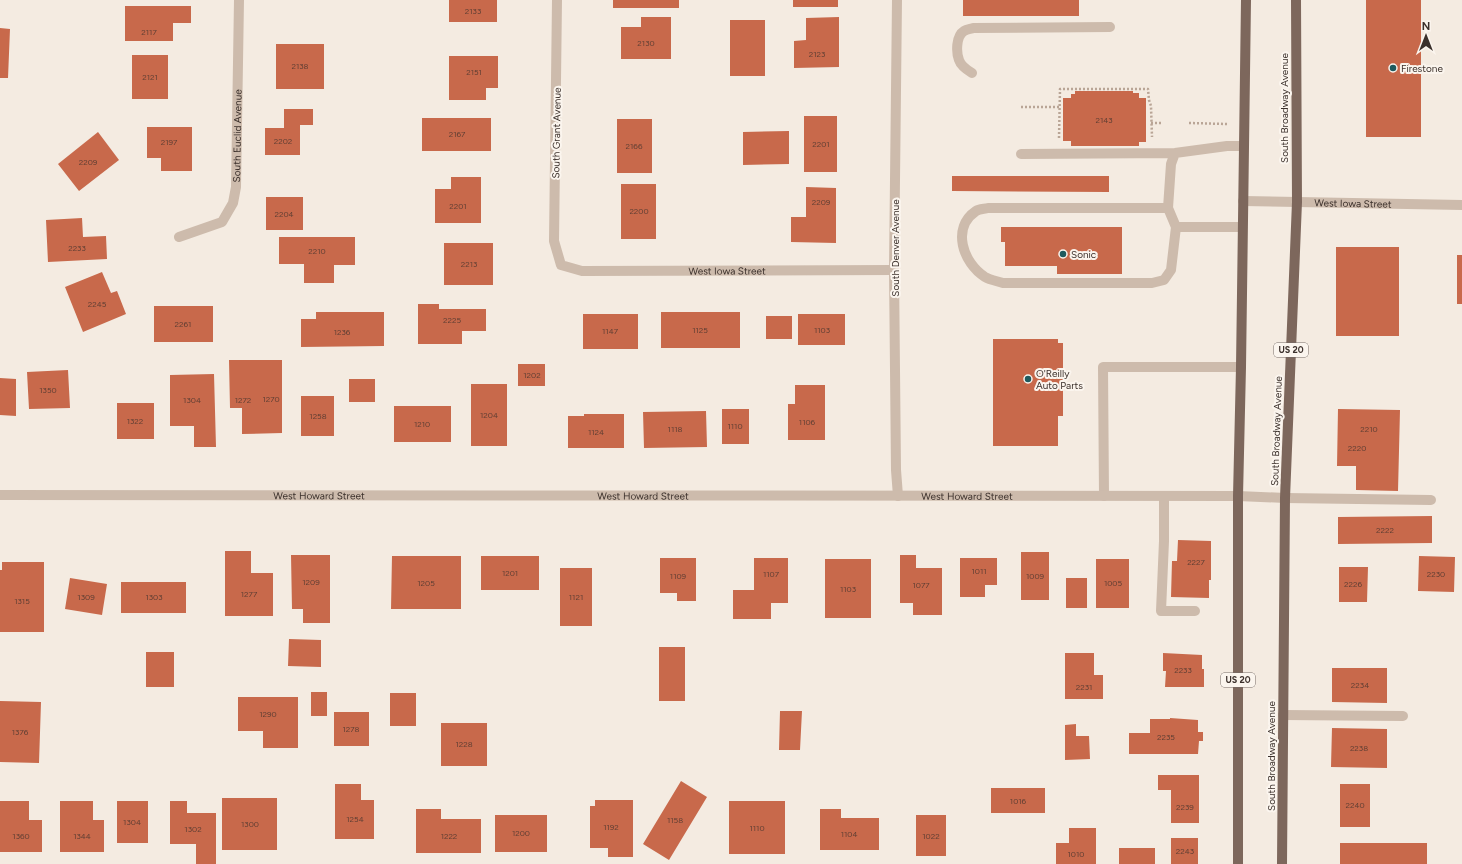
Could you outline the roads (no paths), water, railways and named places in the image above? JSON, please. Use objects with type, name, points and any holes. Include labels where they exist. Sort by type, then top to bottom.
[{"type":"main road","name":"US 20","points":[[1238,864],[1238,496],[1246,0]]},
{"type":"main road","name":"South Broadway Avenue","points":[[1282,864],[1285,498],[1297,202],[1296,0]]},
{"type":"street","name":"South Euclid Avenue","points":[[179,237],[222,222],[233,203],[236,187],[239,0]]},
{"type":"street","name":"South Grant Avenue","points":[[557,0],[554,241],[561,265]]},
{"type":"street","name":"South Denver Avenue","points":[[897,0],[894,270],[896,470],[898,496]]},
{"type":"street","points":[[972,73],[965,69],[959,61],[957,49],[958,39],[964,31],[974,28],[1110,27]]},
{"type":"street","points":[[1021,154],[1175,153],[1227,146],[1244,146]]},
{"type":"street","points":[[1168,208],[988,208],[977,210],[968,218],[963,230],[961,241],[965,254],[972,265],[985,277],[1003,283],[1152,283],[1164,280],[1171,270],[1176,226],[1168,208],[1171,164],[1175,153]]},
{"type":"street","name":"West Iowa Street","points":[[1243,201],[1462,205]]},
{"type":"street","points":[[1176,226],[1242,226]]},
{"type":"street","name":"West Iowa Street","points":[[561,265],[582,271],[894,270]]},
{"type":"street","points":[[1104,496],[1103,368],[1241,367]]},
{"type":"street","name":"West Howard Street","points":[[0,495],[1238,496],[1431,500]]},
{"type":"street","points":[[1164,496],[1161,611],[1195,611]]},
{"type":"street","points":[[1283,715],[1403,716]]},
{"type":"place","name":"Firestone","points":[[1393,68]]},
{"type":"place","name":"Sonic","points":[[1063,254]]},
{"type":"place","name":"O'Reilly Auto Parts","points":[[1028,379]]}]
